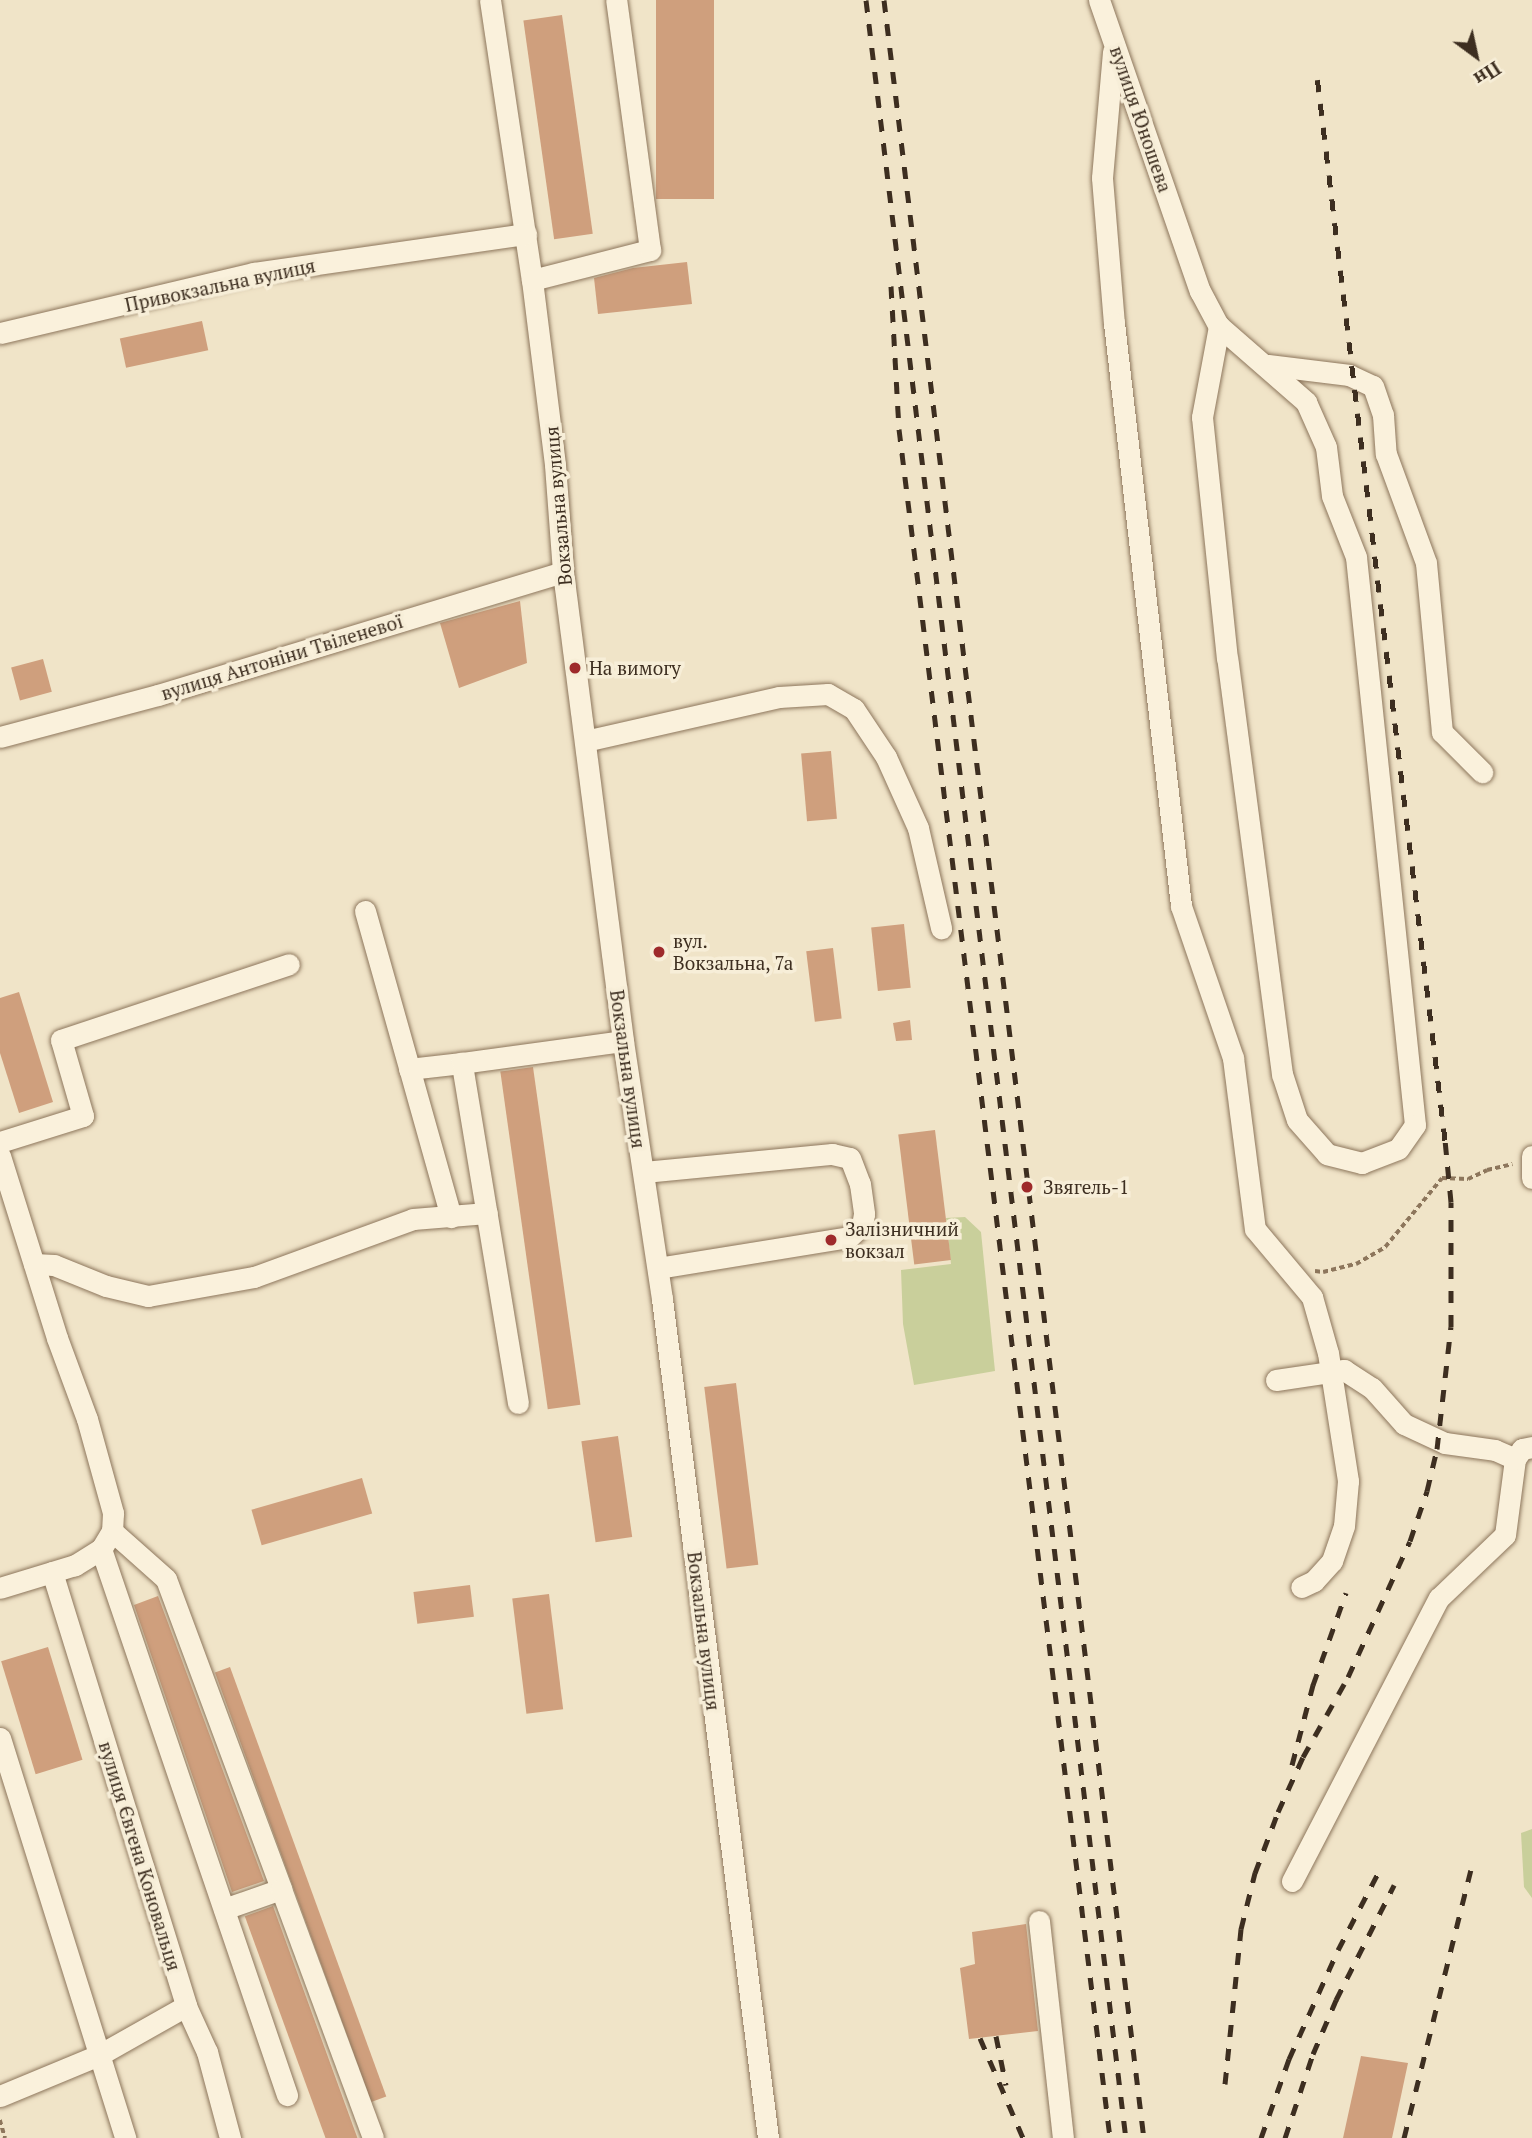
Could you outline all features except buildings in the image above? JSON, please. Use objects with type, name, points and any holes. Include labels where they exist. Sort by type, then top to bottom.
[{"type":"street","name":"Вокзальна вулиця","points":[[489,0],[526,234],[555,465],[563,572],[584,741],[623,1041],[658,1268],[768,2138]]},
{"type":"street","points":[[532,280],[650,250],[616,0]]},
{"type":"street","name":"вулиця Юношева","points":[[1099,0],[1200,291],[1219,326]]},
{"type":"street","points":[[1114,43],[1102,178],[1114,323],[1181,906],[1233,1058],[1255,1228],[1311,1297],[1331,1372],[1348,1481],[1344,1526],[1332,1561],[1314,1580],[1301,1587]]},
{"type":"street","name":"Привокзальна вулиця","points":[[0,333],[254,274],[526,234]]},
{"type":"street","points":[[1219,326],[1268,365],[1306,402],[1326,447],[1332,496],[1356,557],[1415,1125],[1398,1149],[1362,1163],[1328,1154],[1297,1120],[1282,1074],[1227,659],[1202,417],[1219,326]]},
{"type":"street","points":[[1268,365],[1349,375],[1373,386],[1382,415],[1386,454],[1426,563],[1442,732],[1482,772]]},
{"type":"street","name":"вулиця Антоніни Твіленевої","points":[[0,737],[158,695],[563,572]]},
{"type":"street","points":[[584,741],[779,697],[828,694],[854,709],[886,757],[918,828],[941,928]]},
{"type":"street","points":[[365,911],[451,1217]]},
{"type":"street","points":[[0,1142],[83,1116],[61,1040],[289,964]]},
{"type":"street","points":[[409,1069],[623,1041]]},
{"type":"street","points":[[462,1063],[518,1403]]},
{"type":"street","points":[[644,1172],[832,1154],[850,1158],[860,1184],[862,1225],[849,1237],[658,1268]]},
{"type":"street","points":[[0,1156],[87,1419],[109,1531],[224,1909],[287,2095]]},
{"type":"street","points":[[34,1264],[54,1265],[106,1286],[148,1296],[254,1277],[413,1219],[487,1213]]},
{"type":"street","points":[[1276,1380],[1344,1370],[1372,1388],[1404,1424],[1445,1443],[1524,1453],[1505,1535],[1439,1598],[1292,1881]]},
{"type":"street","points":[[0,1588],[75,1565],[109,1531]]},
{"type":"street","points":[[109,1531],[166,1579],[373,2138]]},
{"type":"street","name":"вулиця Євгена Коновальця","points":[[52,1572],[186,2006],[208,2052],[230,2138]]},
{"type":"street","points":[[0,1738],[125,2138]]},
{"type":"street","points":[[224,1909],[281,1889]]},
{"type":"street","points":[[1039,1921],[1063,2138]]},
{"type":"street","points":[[0,2096],[99,2055],[186,2006]]},
{"type":"path","points":[[1282,1262],[1322,1272],[1356,1264],[1385,1247],[1443,1178],[1468,1179],[1487,1170],[1532,1165]]},
{"type":"path","points":[[0,2120],[5,2138]]},
{"type":"green space","points":[[965,1217],[981,1232],[995,1371],[914,1385],[903,1324],[901,1270],[951,1264],[946,1218]]},
{"type":"green space","points":[[1532,1829],[1532,1898],[1524,1887],[1521,1833]]},
{"type":"railway","points":[[866,0],[1126,2138]]},
{"type":"railway","points":[[884,0],[1144,2138]]},
{"type":"railway","points":[[1225,2084],[1241,1929],[1255,1873],[1303,1757],[1348,1677],[1410,1541],[1427,1491],[1437,1449],[1451,1327],[1451,1202],[1445,1140],[1317,76]]},
{"type":"railway","points":[[891,286],[899,429],[1110,2138]]},
{"type":"railway","points":[[1292,1765],[1313,1685],[1346,1593]]},
{"type":"railway","points":[[1404,2138],[1471,1870]]},
{"type":"railway","points":[[1261,2138],[1289,2059],[1338,1950],[1378,1873]]},
{"type":"railway","points":[[1285,2138],[1313,2054],[1336,2000],[1394,1885]]},
{"type":"railway","points":[[996,2036],[1006,2085]]},
{"type":"railway","points":[[980,2038],[1023,2138]]},
{"type":"place","name":"На вимогу","points":[[575,668]]},
{"type":"place","name":"вул. Вокзальна, 7а","points":[[659,952]]},
{"type":"place","name":"Звягель-1","points":[[1027,1187]]},
{"type":"place","name":"Залізничний вокзал","points":[[831,1240]]}]
